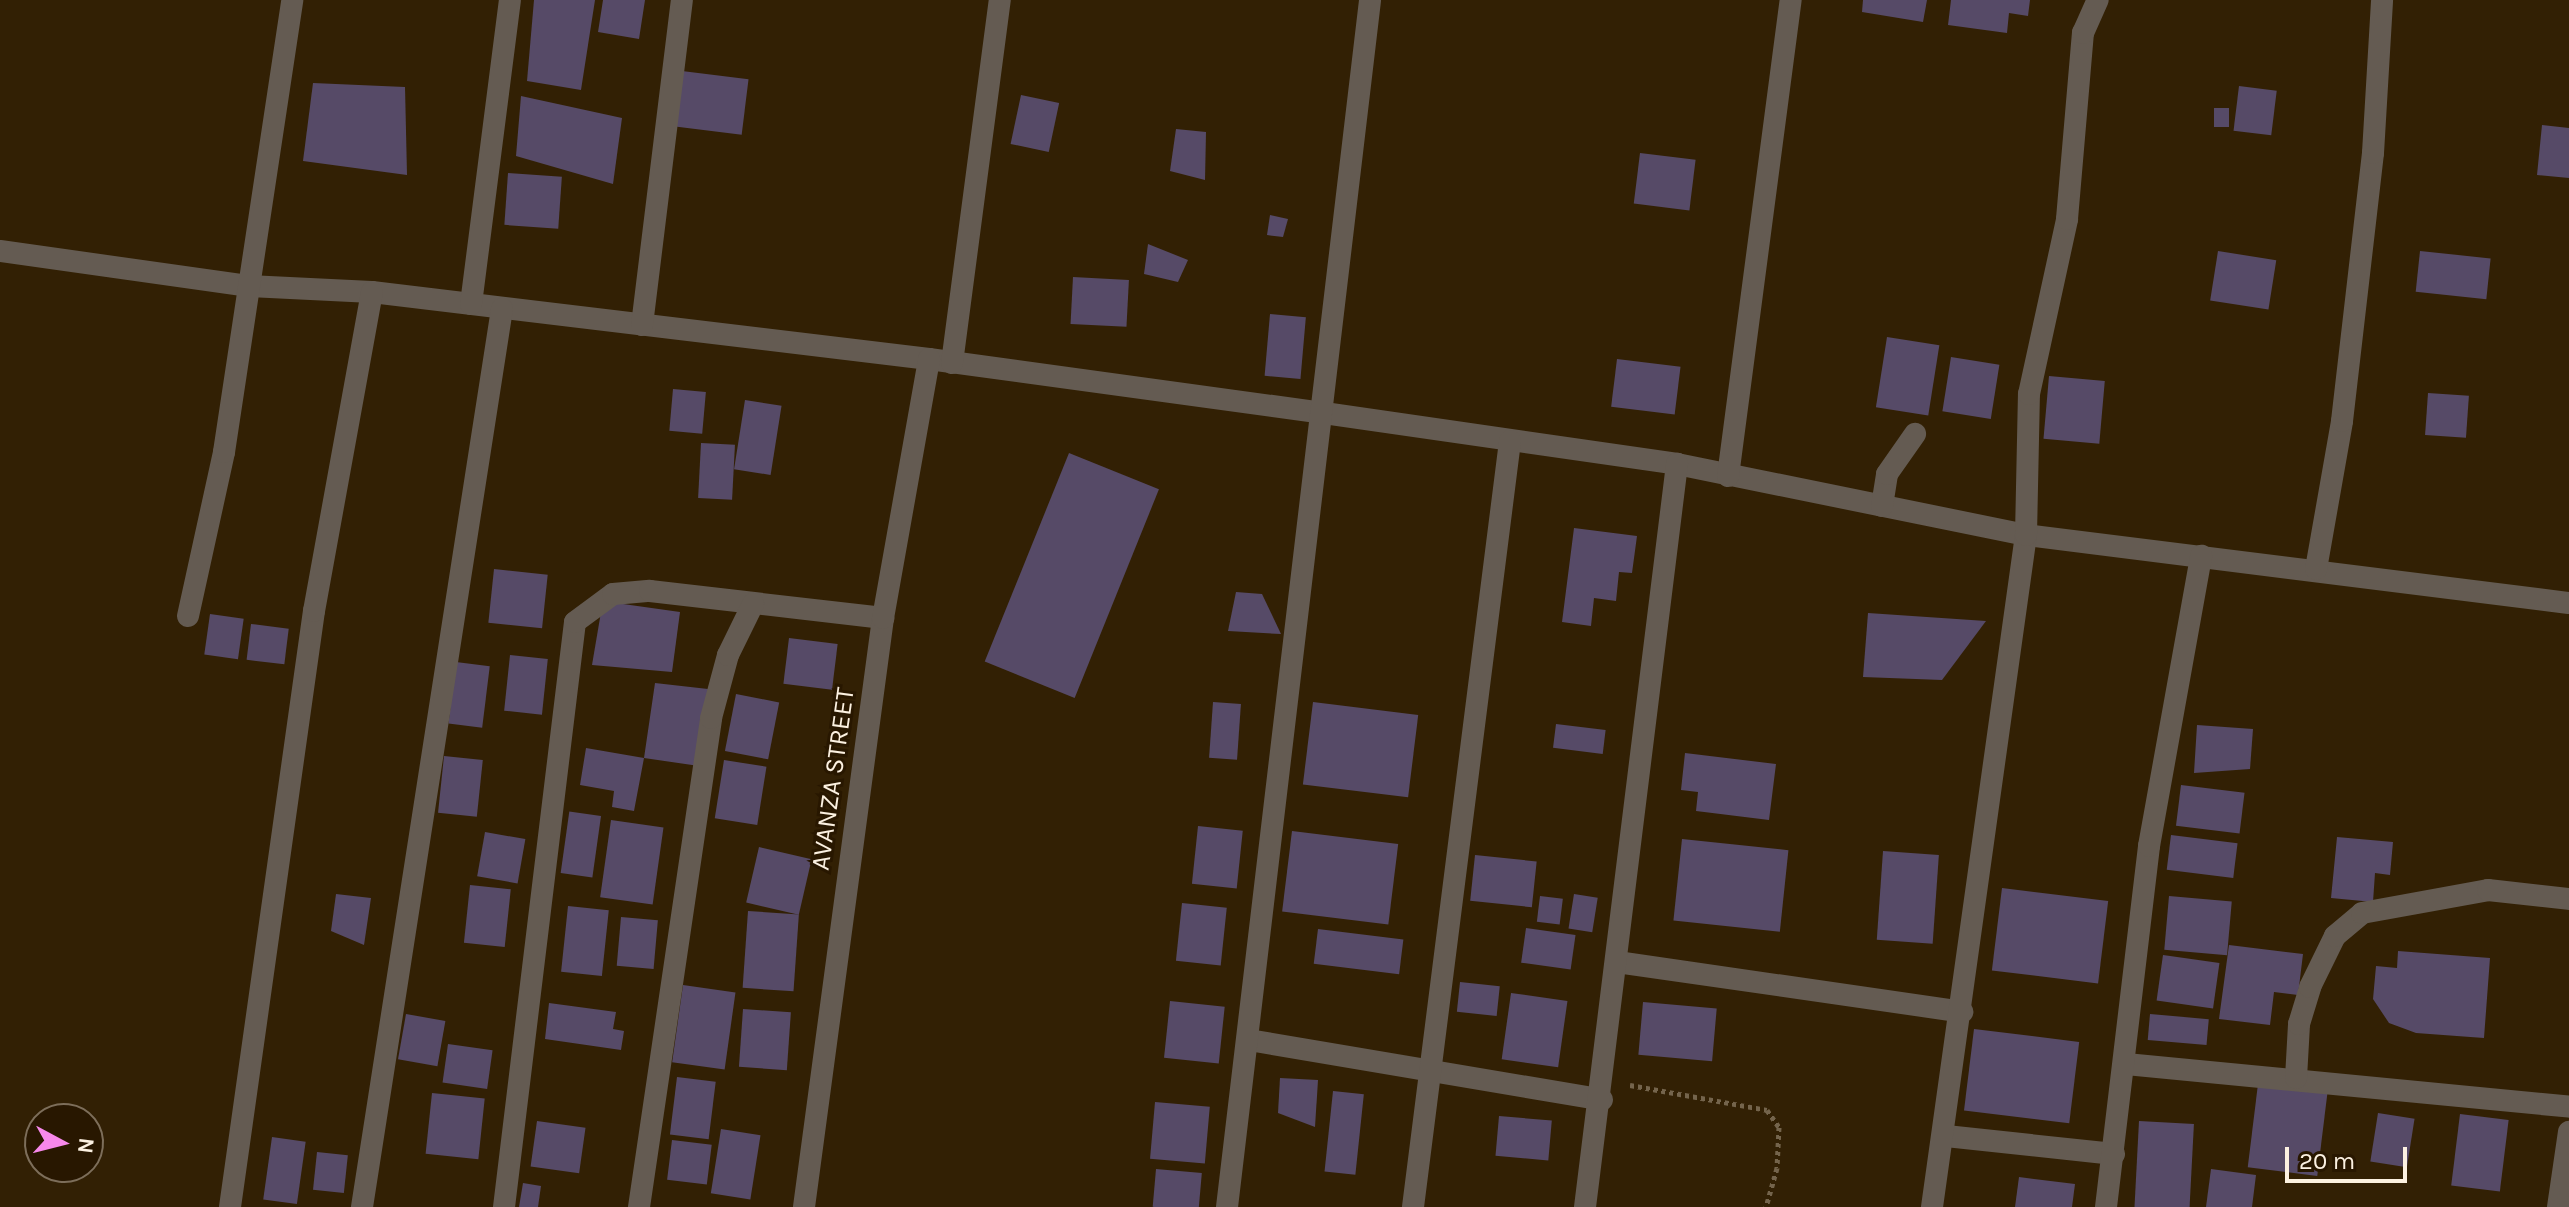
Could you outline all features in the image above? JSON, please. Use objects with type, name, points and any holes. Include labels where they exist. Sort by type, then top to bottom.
[{"type":"street","points":[[188,616],[224,452],[292,0]]},
{"type":"street","points":[[471,304],[510,0]]},
{"type":"street","points":[[642,325],[682,0]]},
{"type":"street","points":[[952,363],[1000,0]]},
{"type":"street","points":[[1227,1207],[1324,413],[1370,0]]},
{"type":"street","points":[[1728,476],[1791,0]]},
{"type":"street","points":[[1932,1207],[1946,1136],[2026,535],[2029,394],[2067,219],[2083,33],[2098,0]]},
{"type":"street","points":[[2316,569],[2342,421],[2373,153],[2382,0]]},
{"type":"street","points":[[0,251],[250,286],[372,292],[929,359],[1324,413],[1677,464],[2026,535],[2569,603]]},
{"type":"street","points":[[230,1207],[314,611],[372,292]]},
{"type":"street","points":[[362,1207],[502,309]]},
{"type":"street","name":"AVANZA STREET","points":[[804,1207],[883,618],[929,359]]},
{"type":"street","points":[[1882,506],[1887,474],[1915,434]]},
{"type":"street","points":[[1413,1207],[1435,1068],[1510,441]]},
{"type":"street","points":[[1585,1207],[1604,1090],[1677,464]]},
{"type":"street","points":[[2106,1207],[2126,1064],[2149,846],[2201,556]]},
{"type":"street","points":[[504,1207],[575,622],[613,594],[650,591],[883,618]]},
{"type":"street","points":[[639,1207],[711,718],[728,655],[753,604]]},
{"type":"street","points":[[2296,1078],[2299,1024],[2310,987],[2335,936],[2362,913],[2488,890],[2569,899]]},
{"type":"street","points":[[1617,962],[1962,1012]]},
{"type":"street","points":[[1249,1040],[1604,1090]]},
{"type":"street","points":[[2126,1064],[2296,1078],[2569,1107]]},
{"type":"street","points":[[2558,1207],[2569,1132]]},
{"type":"street","points":[[1946,1136],[2114,1154]]},
{"type":"path","points":[[1604,1090],[1767,1110],[1779,1127],[1777,1168],[1766,1207]]},
{"type":"building","points":[[534,0],[595,0],[581,90],[527,81]]},
{"type":"building","points":[[603,0],[645,0],[639,39],[598,32]]},
{"type":"building","points":[[1863,0],[1927,0],[1923,22],[1862,12]]},
{"type":"building","points":[[1951,0],[2030,0],[2028,16],[2009,13],[2007,33],[1948,25]]},
{"type":"building","points":[[682,71],[749,79],[742,135],[675,127]]},
{"type":"building","points":[[313,83],[405,87],[407,175],[303,161]]},
{"type":"building","points":[[2239,86],[2277,91],[2271,135],[2234,131]]},
{"type":"building","points":[[1021,95],[1059,103],[1049,152],[1011,144]]},
{"type":"building","points":[[521,96],[622,118],[613,184],[516,156]]},
{"type":"building","points":[[2214,108],[2229,108],[2229,127],[2214,127]]},
{"type":"building","points":[[2542,125],[2569,128],[2569,178],[2537,175]]},
{"type":"building","points":[[1176,129],[1206,132],[1205,180],[1170,171]]},
{"type":"building","points":[[1640,153],[1696,160],[1689,210],[1634,204]]},
{"type":"building","points":[[508,173],[562,177],[558,229],[504,225]]},
{"type":"building","points":[[1270,215],[1288,219],[1283,237],[1267,235]]},
{"type":"building","points":[[1148,244],[1188,260],[1178,282],[1144,274]]},
{"type":"building","points":[[2218,251],[2276,260],[2268,310],[2210,300]]},
{"type":"building","points":[[2420,251],[2491,258],[2486,299],[2416,292]]},
{"type":"building","points":[[1073,277],[1129,280],[1126,327],[1071,324]]},
{"type":"building","points":[[1270,314],[1306,317],[1300,379],[1265,376]]},
{"type":"building","points":[[1887,337],[1939,345],[1928,415],[1876,407]]},
{"type":"building","points":[[1951,357],[1999,365],[1991,419],[1942,411]]},
{"type":"building","points":[[1617,359],[1681,367],[1675,414],[1611,407]]},
{"type":"building","points":[[2049,376],[2105,381],[2099,444],[2044,439]]},
{"type":"building","points":[[673,389],[706,392],[702,434],[669,431]]},
{"type":"building","points":[[2428,393],[2469,396],[2466,438],[2425,435]]},
{"type":"building","points":[[745,400],[782,406],[771,475],[734,469]]},
{"type":"building","points":[[701,443],[735,445],[732,500],[698,498]]},
{"type":"building","points":[[1069,453],[1159,489],[1075,698],[985,662]]},
{"type":"building","points":[[1574,528],[1637,536],[1632,573],[1619,572],[1616,601],[1594,598],[1591,626],[1562,622]]},
{"type":"building","points":[[494,569],[548,575],[542,628],[488,623]]},
{"type":"building","points":[[1236,592],[1262,594],[1281,634],[1228,631]]},
{"type":"building","points":[[616,603],[680,612],[672,672],[592,665],[601,612]]},
{"type":"building","points":[[1868,613],[1986,621],[1942,680],[1863,677]]},
{"type":"building","points":[[210,614],[244,619],[238,659],[204,655]]},
{"type":"building","points":[[251,624],[289,629],[284,664],[247,660]]},
{"type":"building","points":[[789,638],[838,644],[832,690],[783,684]]},
{"type":"building","points":[[510,655],[548,659],[542,715],[504,711]]},
{"type":"building","points":[[456,662],[490,666],[482,728],[448,724]]},
{"type":"building","points":[[655,683],[708,689],[699,766],[644,758]]},
{"type":"building","points":[[736,694],[779,702],[768,759],[725,751]]},
{"type":"building","points":[[1213,702],[1241,704],[1237,760],[1209,758]]},
{"type":"building","points":[[1313,702],[1418,715],[1408,797],[1303,784]]},
{"type":"building","points":[[1556,724],[1606,730],[1603,754],[1553,748]]},
{"type":"building","points":[[2197,725],[2253,729],[2250,769],[2194,773]]},
{"type":"building","points":[[586,748],[644,758],[634,811],[612,807],[614,791],[580,785]]},
{"type":"building","points":[[1685,753],[1776,764],[1769,820],[1696,811],[1698,792],[1681,790]]},
{"type":"building","points":[[444,756],[483,760],[477,817],[438,813]]},
{"type":"building","points":[[724,760],[766,767],[757,825],[715,818]]},
{"type":"building","points":[[2181,785],[2245,793],[2240,833],[2176,826]]},
{"type":"building","points":[[569,812],[601,816],[592,877],[561,873]]},
{"type":"building","points":[[611,820],[663,827],[653,905],[600,897]]},
{"type":"building","points":[[1198,826],[1243,831],[1237,888],[1192,884]]},
{"type":"building","points":[[1292,831],[1398,844],[1388,924],[1282,911]]},
{"type":"building","points":[[485,832],[525,839],[518,883],[477,876]]},
{"type":"building","points":[[2171,835],[2238,843],[2233,878],[2167,870]]},
{"type":"building","points":[[2337,837],[2393,842],[2390,875],[2375,873],[2373,902],[2331,898]]},
{"type":"building","points":[[1682,839],[1788,850],[1780,932],[1673,921]]},
{"type":"building","points":[[759,847],[812,859],[799,915],[746,903]]},
{"type":"building","points":[[1883,851],[1939,855],[1933,944],[1877,940]]},
{"type":"building","points":[[1475,855],[1537,861],[1532,907],[1470,901]]},
{"type":"building","points":[[470,885],[511,889],[505,947],[464,943]]},
{"type":"building","points":[[2002,888],[2108,901],[2098,983],[1992,970]]},
{"type":"building","points":[[336,894],[371,898],[364,945],[331,931]]},
{"type":"building","points":[[1574,894],[1598,898],[1592,932],[1569,929]]},
{"type":"building","points":[[1540,896],[1563,899],[1560,925],[1537,922]]},
{"type":"building","points":[[2169,896],[2232,901],[2227,955],[2164,950]]},
{"type":"building","points":[[1182,903],[1227,908],[1221,965],[1176,961]]},
{"type":"building","points":[[568,906],[609,910],[602,976],[561,972]]},
{"type":"building","points":[[748,911],[799,915],[794,991],[743,988]]},
{"type":"building","points":[[621,917],[658,920],[654,969],[617,966]]},
{"type":"building","points":[[1526,928],[1576,935],[1571,970],[1521,963]]},
{"type":"building","points":[[1318,929],[1403,939],[1399,974],[1314,964]]},
{"type":"building","points":[[2229,945],[2303,954],[2298,995],[2274,992],[2270,1025],[2219,1019]]},
{"type":"building","points":[[2398,951],[2490,958],[2484,1038],[2416,1033],[2389,1023],[2373,999],[2376,966],[2397,968]]},
{"type":"building","points":[[2163,955],[2219,963],[2213,1008],[2157,1001]]},
{"type":"building","points":[[1460,982],[1500,986],[1497,1016],[1457,1012]]},
{"type":"building","points":[[683,985],[735,992],[725,1070],[672,1062]]},
{"type":"building","points":[[1511,993],[1567,1001],[1558,1067],[1502,1059]]},
{"type":"building","points":[[1170,1001],[1225,1007],[1219,1063],[1164,1058]]},
{"type":"building","points":[[1643,1002],[1717,1008],[1712,1061],[1638,1055]]},
{"type":"building","points":[[549,1003],[616,1012],[613,1029],[624,1031],[621,1050],[545,1039]]},
{"type":"building","points":[[743,1009],[791,1012],[787,1070],[739,1067]]},
{"type":"building","points":[[406,1014],[445,1021],[437,1066],[398,1059]]},
{"type":"building","points":[[2150,1014],[2209,1019],[2207,1045],[2148,1040]]},
{"type":"building","points":[[1974,1029],[2079,1042],[2069,1123],[1964,1110]]},
{"type":"building","points":[[448,1044],[493,1050],[487,1089],[443,1083]]},
{"type":"building","points":[[677,1077],[716,1082],[709,1139],[670,1135]]},
{"type":"building","points":[[1280,1078],[1318,1080],[1315,1127],[1278,1113]]},
{"type":"building","points":[[2258,1084],[2327,1093],[2317,1176],[2248,1167]]},
{"type":"building","points":[[1333,1091],[1364,1094],[1355,1175],[1325,1172]]},
{"type":"building","points":[[432,1093],[485,1099],[478,1159],[426,1154]]},
{"type":"building","points":[[1155,1102],[1210,1107],[1205,1164],[1150,1159]]},
{"type":"building","points":[[2378,1113],[2415,1119],[2407,1167],[2370,1161]]},
{"type":"building","points":[[2460,1114],[2509,1120],[2500,1191],[2451,1185]]},
{"type":"building","points":[[1499,1116],[1552,1121],[1548,1160],[1496,1156]]},
{"type":"building","points":[[537,1121],[586,1128],[579,1173],[531,1167]]},
{"type":"building","points":[[2139,1121],[2194,1124],[2190,1207],[2134,1207]]},
{"type":"building","points":[[721,1129],[761,1135],[750,1199],[711,1193]]},
{"type":"building","points":[[272,1137],[306,1142],[297,1204],[263,1199]]},
{"type":"building","points":[[672,1140],[712,1145],[707,1185],[667,1180]]},
{"type":"building","points":[[317,1152],[348,1155],[344,1193],[313,1190]]},
{"type":"building","points":[[1156,1169],[1202,1173],[1199,1207],[1153,1207]]},
{"type":"building","points":[[2211,1169],[2256,1175],[2252,1207],[2206,1207]]},
{"type":"building","points":[[2019,1177],[2075,1184],[2072,1207],[2015,1207]]},
{"type":"building","points":[[523,1183],[541,1186],[538,1207],[519,1207]]}]
